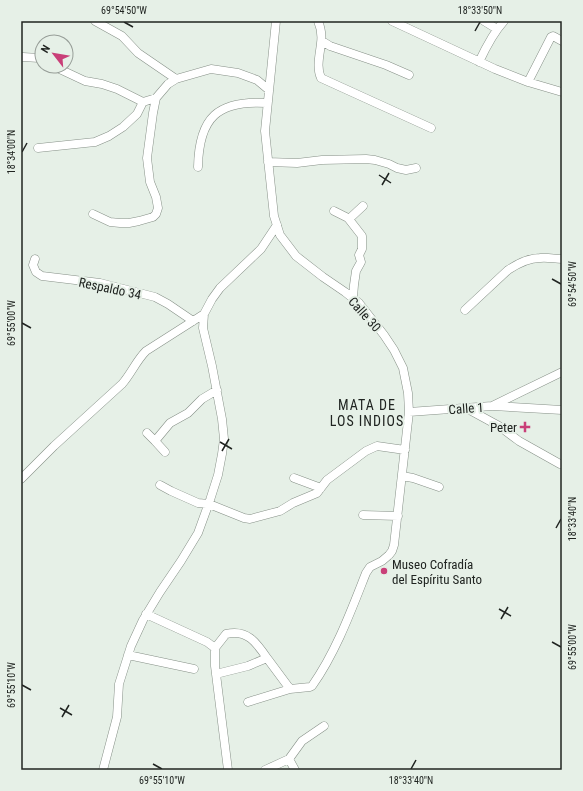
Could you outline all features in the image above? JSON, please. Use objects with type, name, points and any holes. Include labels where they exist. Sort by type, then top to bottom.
[{"type":"street","points":[[95,21],[122,36],[138,53],[176,79]]},
{"type":"street","name":"Calle 30","points":[[276,21],[265,131],[274,216],[280,235],[296,256],[359,303],[391,345],[402,368],[408,393],[409,412],[398,516],[392,551],[382,561],[370,566],[349,616],[326,664],[312,686],[290,690]]},
{"type":"street","points":[[318,21],[322,41],[318,72],[321,78],[431,128]]},
{"type":"street","points":[[392,21],[507,74],[562,92]]},
{"type":"street","points":[[484,21],[497,29]]},
{"type":"street","points":[[479,62],[497,29],[504,21]]},
{"type":"street","points":[[528,82],[551,37],[553,36],[562,41]]},
{"type":"street","points":[[322,41],[330,46],[408,75]]},
{"type":"street","points":[[23,57],[34,58]]},
{"type":"street","points":[[93,214],[110,222],[129,223],[153,217],[156,214],[158,208],[156,197],[150,182],[147,158],[156,98],[168,84],[176,79],[211,69],[238,74],[257,80],[269,90]]},
{"type":"street","points":[[68,74],[85,81],[102,84],[116,89],[143,102],[156,98]]},
{"type":"street","points":[[38,148],[95,142],[109,136],[123,127],[137,114],[143,102]]},
{"type":"street","points":[[198,167],[200,142],[204,130],[214,115],[225,108],[240,103],[267,103]]},
{"type":"street","points":[[268,162],[297,163],[322,160],[366,159],[375,160],[406,170],[416,168]]},
{"type":"street","points":[[349,219],[363,206]]},
{"type":"street","points":[[334,211],[349,219],[362,236],[362,249],[360,255],[362,262],[356,271],[353,298]]},
{"type":"street","points":[[103,770],[117,717],[119,684],[131,646],[146,614],[181,562],[198,533],[218,475],[224,438],[217,390],[203,328],[204,314],[220,288],[261,249],[277,225]]},
{"type":"street","points":[[465,310],[514,266],[534,258],[562,259]]},
{"type":"street","name":"Respaldo 34","points":[[35,259],[33,265],[36,272],[42,276],[100,283],[156,297],[193,321]]},
{"type":"street","points":[[21,479],[54,446],[122,384],[140,357],[146,351],[204,314]]},
{"type":"street","name":"Calle 1","points":[[409,412],[492,406],[562,372]]},
{"type":"street","points":[[155,441],[170,423],[188,413],[202,399],[217,390]]},
{"type":"street","points":[[492,406],[562,410]]},
{"type":"street","points":[[466,408],[499,426],[519,441],[560,464]]},
{"type":"street","points":[[147,433],[165,452]]},
{"type":"street","points":[[160,485],[198,503],[209,504],[244,518],[250,518],[280,511],[317,492],[327,480],[366,451],[377,446],[406,450]]},
{"type":"street","points":[[402,476],[413,478],[439,487]]},
{"type":"street","points":[[294,478],[321,488]]},
{"type":"street","points":[[363,514],[398,516]]},
{"type":"street","points":[[146,614],[207,642],[215,648]]},
{"type":"street","points":[[228,770],[215,666],[215,648],[221,639],[230,632],[243,633],[252,639],[260,647],[290,690],[248,702]]},
{"type":"street","points":[[128,655],[194,669]]},
{"type":"street","points":[[216,674],[248,666],[267,658]]},
{"type":"street","points":[[265,770],[288,759],[302,741],[324,726]]},
{"type":"street","points":[[288,759],[295,770]]},
{"type":"place","name":"Peter","points":[[525,427]]},
{"type":"place","name":"Museo Cofradía del Espíritu Santo","points":[[384,571]]},
{"type":"district","name":"MATA DE LOS INDIOS","points":[[367,414]]}]
